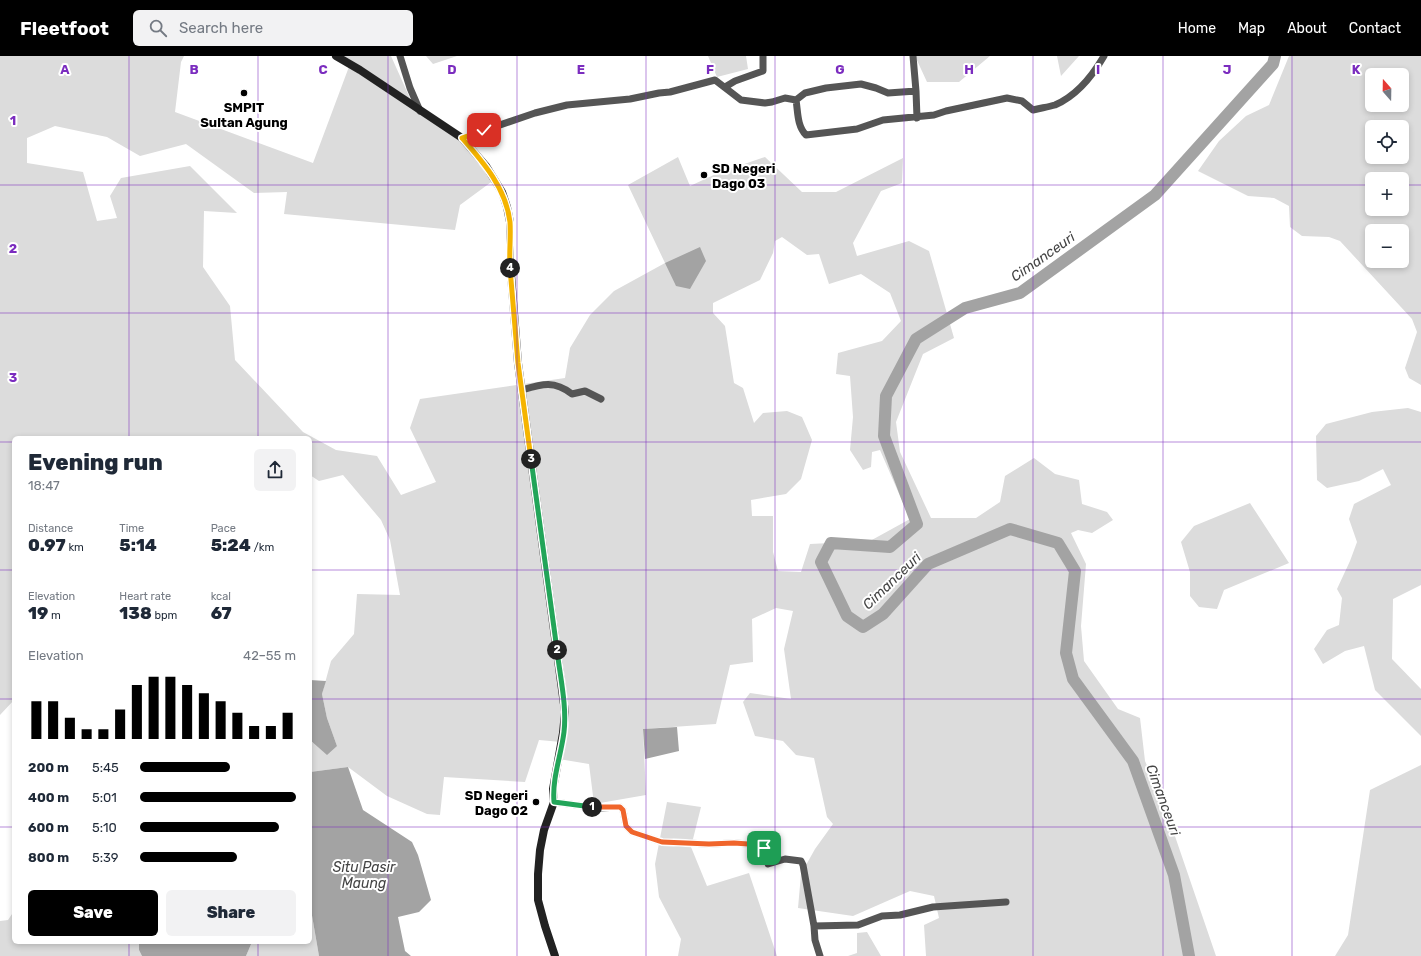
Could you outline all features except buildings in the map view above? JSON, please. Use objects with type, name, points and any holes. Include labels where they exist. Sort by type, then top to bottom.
[{"type":"street","points":[[336,56],[360,70],[462,138],[486,166],[502,192],[507,207],[510,222],[510,262],[518,363],[565,712],[564,733],[553,789],[554,802],[544,830],[540,850],[538,874],[538,900],[555,956]]},
{"type":"street","points":[[400,56],[410,88],[420,111]]},
{"type":"street","points":[[725,87],[735,81],[763,71],[763,56]]},
{"type":"street","points":[[913,56],[917,118]]},
{"type":"street","points":[[796,100],[799,125],[801,130],[806,135],[857,129],[883,120],[917,118],[934,115],[1007,98],[1022,101],[1034,110],[1063,101],[1081,86],[1104,56]]},
{"type":"street","points":[[462,138],[535,112],[567,105],[630,99],[670,92],[715,80],[741,100],[765,103],[785,98],[796,100],[805,93],[826,88],[861,84],[888,93],[916,91]]},
{"type":"street","points":[[522,390],[555,384],[572,394],[585,391],[601,399]]},
{"type":"street","points":[[554,802],[599,808],[620,807],[623,810],[626,826],[632,832],[662,842],[762,845],[768,864],[785,859],[801,861],[814,926],[815,940],[820,956]]},
{"type":"street","points":[[814,926],[858,925],[882,916],[900,915],[933,907],[1006,902]]},
{"type":"shaded area","points":[[0,56],[184,56],[181,62],[175,112],[313,163],[350,64],[335,56],[391,56],[413,105],[460,135],[494,180],[460,205],[455,230],[284,214],[287,192],[254,193],[186,144],[140,156],[107,137],[55,126],[27,138],[27,163],[83,172],[97,221],[117,218],[110,196],[121,178],[190,166],[237,213],[204,211],[203,267],[230,306],[235,360],[303,432],[310,436],[12,436],[12,702],[0,715]]},
{"type":"shaded area","points":[[426,56],[457,56],[433,64]]},
{"type":"shaded area","points":[[708,56],[746,56],[748,69],[717,77]]},
{"type":"shaded area","points":[[915,56],[990,56],[959,82],[927,82]]},
{"type":"shaded area","points":[[1057,56],[1079,56],[1061,76]]},
{"type":"shaded area","points":[[1289,56],[1421,56],[1421,385],[1409,378],[1405,368],[1417,332],[1412,319],[1340,241],[1329,237],[1302,236],[1290,227],[1289,206],[1274,198],[1248,196],[1198,171],[1219,141],[1246,116],[1269,105]]},
{"type":"shaded area","points":[[678,157],[690,186],[718,173],[765,157],[802,192],[836,192],[903,158],[902,183],[881,191],[853,243],[857,256],[909,241],[929,251],[954,338],[923,354],[896,422],[900,452],[931,518],[976,518],[1000,502],[1005,476],[1034,458],[1055,474],[1079,480],[1082,504],[1107,512],[1113,520],[1092,533],[1078,530],[1071,533],[1086,564],[1081,626],[1084,661],[1118,709],[1140,718],[1145,761],[1165,807],[1216,956],[926,956],[924,925],[939,918],[934,896],[910,891],[853,916],[798,908],[801,874],[815,849],[833,824],[827,817],[814,758],[796,755],[783,741],[755,736],[743,702],[750,693],[791,699],[784,649],[793,611],[776,608],[752,619],[753,662],[730,665],[716,724],[643,729],[646,795],[594,804],[589,764],[559,759],[561,742],[539,740],[525,782],[444,777],[440,815],[427,814],[387,796],[348,767],[312,772],[312,742],[337,746],[327,718],[322,694],[331,661],[354,634],[357,594],[400,595],[390,540],[381,520],[343,475],[319,481],[312,476],[312,437],[336,450],[377,456],[401,495],[436,482],[410,428],[420,399],[565,378],[570,348],[590,315],[614,291],[665,263],[628,185]],"holes":[[[782,237],[807,255],[819,254],[829,284],[861,274],[890,293],[901,321],[882,341],[838,353],[836,374],[850,376],[853,417],[850,450],[863,470],[871,467],[872,452],[880,450],[910,519],[870,541],[810,544],[801,572],[778,571],[773,552],[773,516],[752,516],[751,500],[786,494],[801,479],[812,440],[802,417],[787,411],[763,413],[754,423],[743,388],[734,383],[725,326],[713,313],[713,303],[760,280],[773,253],[775,241]]]},
{"type":"shaded area","points":[[1408,408],[1421,412],[1421,585],[1393,599],[1392,659],[1421,689],[1421,736],[1375,690],[1364,646],[1345,651],[1323,664],[1314,649],[1327,630],[1339,625],[1342,598],[1337,589],[1357,542],[1349,519],[1354,504],[1391,485],[1383,469],[1359,481],[1327,488],[1317,480],[1316,436],[1326,424],[1372,412]]},
{"type":"shaded area","points":[[1250,503],[1289,563],[1224,590],[1217,609],[1199,607],[1190,596],[1190,572],[1181,542],[1194,526]]},
{"type":"shaded area","points":[[1421,765],[1421,956],[1335,956],[1348,935],[1370,790]]},
{"type":"shaded area","points":[[667,802],[701,807],[691,847],[707,886],[749,873],[777,956],[678,956],[681,939],[659,897],[655,864]]},
{"type":"shaded area","points":[[12,914],[12,944],[139,944],[139,950],[142,956],[0,956],[0,921],[8,920]]},
{"type":"shaded area","points":[[312,916],[319,956],[246,956],[251,944],[312,944]]},
{"type":"shaded area","points":[[867,932],[881,956],[848,956],[857,953],[857,933]]},
{"type":"water","points":[[700,247],[706,261],[690,289],[676,286],[665,263]]},
{"type":"water","points":[[312,680],[326,681],[322,694],[327,718],[337,746],[327,755],[312,742]]},
{"type":"water","points":[[677,727],[679,751],[645,759],[643,729]]},
{"type":"water","name":"Situ Pasir Maung","points":[[348,767],[363,810],[412,842],[418,855],[431,900],[419,912],[398,917],[405,951],[411,956],[319,956],[312,916],[312,772]]},
{"type":"water","points":[[139,944],[251,944],[246,956],[142,956],[139,950]]},
{"type":"waterway","name":"Cimanceuri","points":[[1189,956],[1174,875],[1133,761],[1073,679],[1066,653],[1075,571],[1058,543],[1010,529],[928,564],[883,614],[863,627],[847,616],[821,562],[831,543],[890,547],[917,524],[884,436],[886,396],[916,339],[965,308],[1020,293],[1155,195],[1273,64],[1275,56]]},
{"type":"place","name":"SMPIT Sultan Agung","points":[[244,93]]},
{"type":"place","name":"SD Negeri Dago 03","points":[[704,175]]},
{"type":"place","name":"SD Negeri Dago 02","points":[[536,802]]},
{"type":"route","points":[[484,130],[462,138],[486,166],[502,192],[510,222],[510,262],[518,363],[565,712],[564,733],[553,789],[554,802],[599,808],[620,807],[623,810],[626,826],[632,832],[662,842],[709,844],[734,843],[762,845],[764,848]]}]
